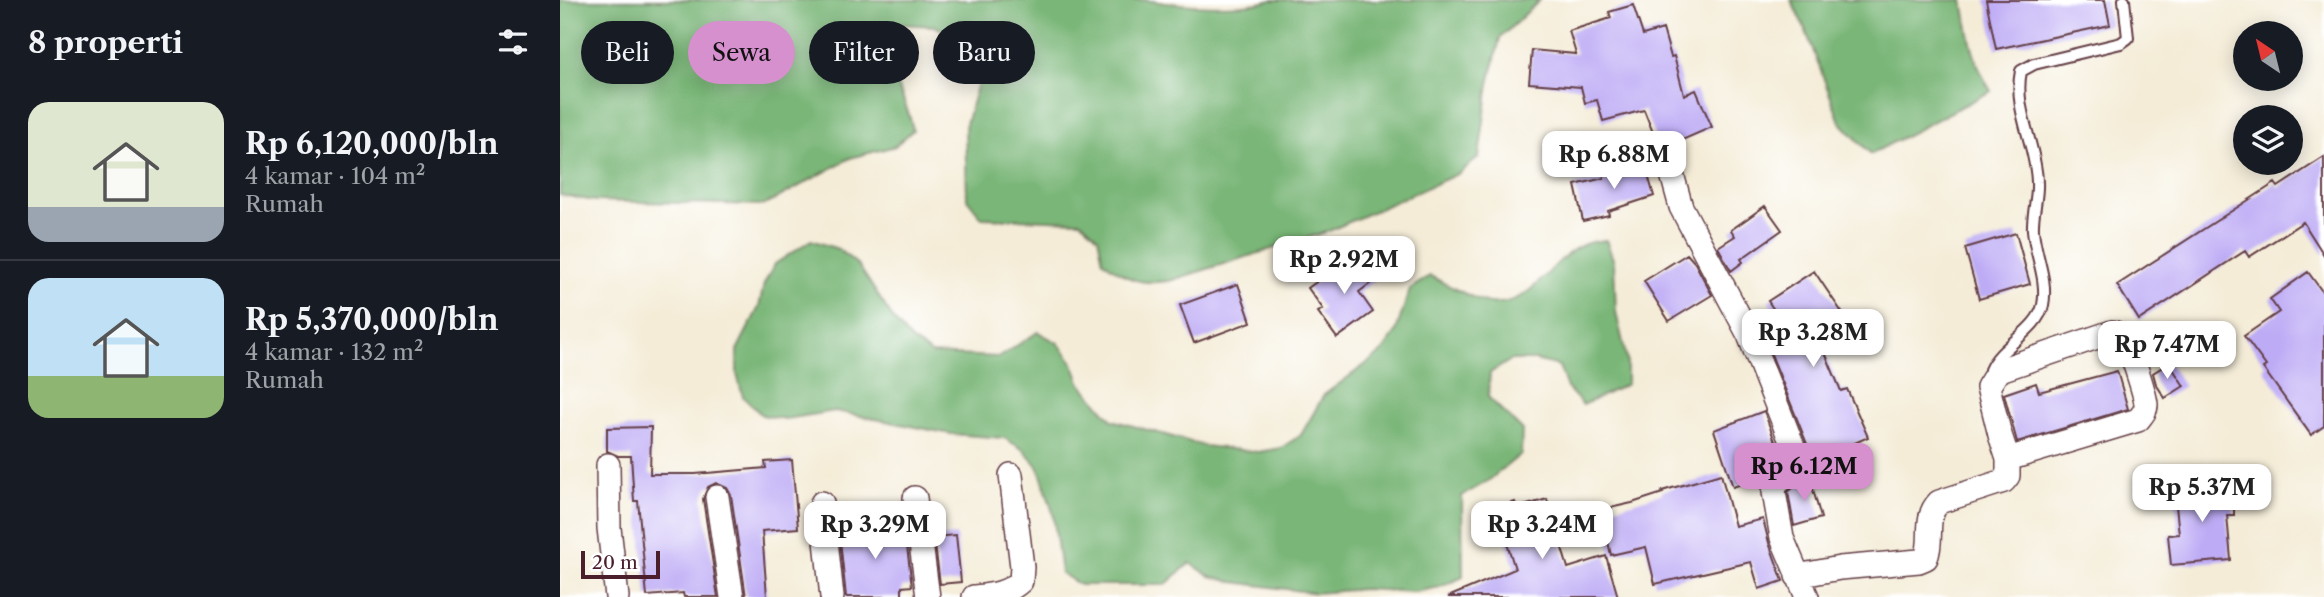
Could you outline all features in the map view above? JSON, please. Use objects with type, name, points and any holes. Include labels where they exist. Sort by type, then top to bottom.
[{"type":"street","points":[[1667,156],[1681,207],[1749,335],[1796,454],[1797,468],[1776,484],[1774,492],[1782,538],[1802,587],[1840,568],[1919,561],[1926,558],[1929,550],[1929,516],[1939,502],[2004,481],[2008,477],[2008,459],[1988,387],[1996,374],[2010,366],[2112,332],[2121,334],[2128,343],[2146,405],[2138,420],[2008,459]]},
{"type":"street","points":[[608,465],[609,528],[617,597]]},
{"type":"street","points":[[974,597],[998,595],[1013,589],[1021,581],[1023,567],[1011,475]]},
{"type":"street","points":[[717,497],[732,597]]},
{"type":"street","points":[[915,498],[928,597]]},
{"type":"street","points":[[822,503],[832,597]]},
{"type":"lane","points":[[1988,387],[1990,368],[2039,316],[2043,305],[2044,284],[2033,230],[2037,182],[2019,97],[2021,71],[2034,64],[2121,43],[2128,38],[2124,0]]},
{"type":"green space","points":[[560,0],[1144,0],[1226,6],[1272,0],[1540,0],[1500,38],[1489,84],[1479,157],[1460,173],[1329,231],[1169,281],[1134,280],[1120,273],[1103,261],[1098,237],[1081,221],[982,218],[967,199],[965,127],[978,84],[1035,84],[1035,21],[933,21],[933,26],[919,25],[919,21],[809,21],[809,84],[897,84],[913,130],[895,146],[850,158],[765,205],[595,201],[560,195]]},
{"type":"green space","points":[[1791,0],[1963,0],[1975,58],[1991,91],[1871,154],[1840,122],[1806,31]]},
{"type":"green space","points":[[811,240],[838,249],[858,265],[896,323],[911,340],[932,354],[999,357],[1038,332],[1058,343],[1072,361],[1081,384],[1112,420],[1205,446],[1258,452],[1281,448],[1301,435],[1324,395],[1381,353],[1395,334],[1410,289],[1430,276],[1485,302],[1506,302],[1530,290],[1572,251],[1587,243],[1606,240],[1614,262],[1616,312],[1627,360],[1627,384],[1583,405],[1567,388],[1559,366],[1535,360],[1511,360],[1490,373],[1488,397],[1522,430],[1521,454],[1488,481],[1462,496],[1463,577],[1440,587],[1415,592],[1364,589],[1316,593],[1233,582],[1210,576],[1190,563],[1165,585],[1080,585],[1061,573],[1053,513],[1039,468],[1024,450],[1004,438],[951,434],[835,411],[786,419],[762,415],[743,397],[737,374],[737,350],[759,307],[764,284],[775,264]]},
{"type":"building","points":[[1986,0],[2105,0],[2110,25],[1996,49]]},
{"type":"building","points":[[1633,5],[1643,35],[1663,29],[1671,57],[1674,56],[1684,95],[1696,90],[1712,127],[1673,144],[1664,142],[1658,145],[1644,110],[1603,121],[1597,100],[1585,103],[1581,87],[1529,83],[1532,50],[1576,54],[1569,31],[1611,18],[1609,12]]},
{"type":"building","points":[[2324,157],[2324,255],[2303,222],[2249,257],[2245,251],[2139,320],[2117,285],[2275,183],[2278,187],[2296,175],[2303,175],[2303,171]]},
{"type":"building","points":[[1644,161],[1654,196],[1608,211],[1609,215],[1583,221],[1575,185],[1604,178],[1603,172]]},
{"type":"building","points":[[1765,206],[1782,230],[1741,259],[1743,262],[1731,271],[1718,247],[1735,236],[1731,230]]},
{"type":"building","points":[[2016,233],[2030,284],[1979,299],[1965,248]]},
{"type":"building","points":[[1356,254],[1375,280],[1359,292],[1373,312],[1337,338],[1318,312],[1323,309],[1308,288]]},
{"type":"building","points":[[1687,254],[1695,263],[1712,295],[1669,321],[1644,281]]},
{"type":"building","points":[[1814,271],[1845,317],[1818,336],[1841,391],[1847,389],[1868,437],[1811,463],[1809,449],[1767,344],[1789,332],[1768,301]]},
{"type":"building","points":[[2308,272],[2324,294],[2324,426],[2311,435],[2263,368],[2266,366],[2244,336],[2279,312],[2270,299]]},
{"type":"building","points":[[1238,284],[1251,322],[1194,343],[1180,305]]},
{"type":"building","points":[[2169,363],[2184,386],[2165,398],[2153,373]]},
{"type":"building","points":[[2117,371],[2128,409],[2017,442],[2004,394],[2036,383],[2039,392]]},
{"type":"building","points":[[1764,411],[1782,461],[1765,476],[1733,487],[1714,430]]},
{"type":"building","points":[[651,427],[650,474],[695,474],[766,468],[765,462],[792,460],[798,528],[762,531],[767,597],[746,597],[731,495],[727,488],[716,483],[708,487],[703,499],[718,597],[684,597],[683,593],[647,596],[638,501],[634,501],[631,456],[618,456],[607,451],[607,428]]},
{"type":"building","points":[[1721,474],[1735,526],[1763,519],[1783,581],[1759,589],[1751,562],[1655,584],[1646,547],[1611,555],[1601,510],[1632,503],[1663,493],[1662,491]]},
{"type":"building","points":[[1809,475],[1821,518],[1794,526],[1788,492]]},
{"type":"building","points":[[2234,485],[2234,515],[2227,515],[2231,560],[2171,565],[2168,535],[2179,534],[2174,487]]},
{"type":"building","points":[[1547,499],[1568,568],[1606,556],[1618,597],[1448,597],[1515,569],[1496,508],[1515,502],[1517,508]]},
{"type":"building","points":[[895,521],[896,540],[906,539],[912,586],[902,587],[902,597],[846,597],[839,530],[869,527],[869,522]]},
{"type":"building","points":[[956,535],[961,582],[940,584],[934,537]]}]
